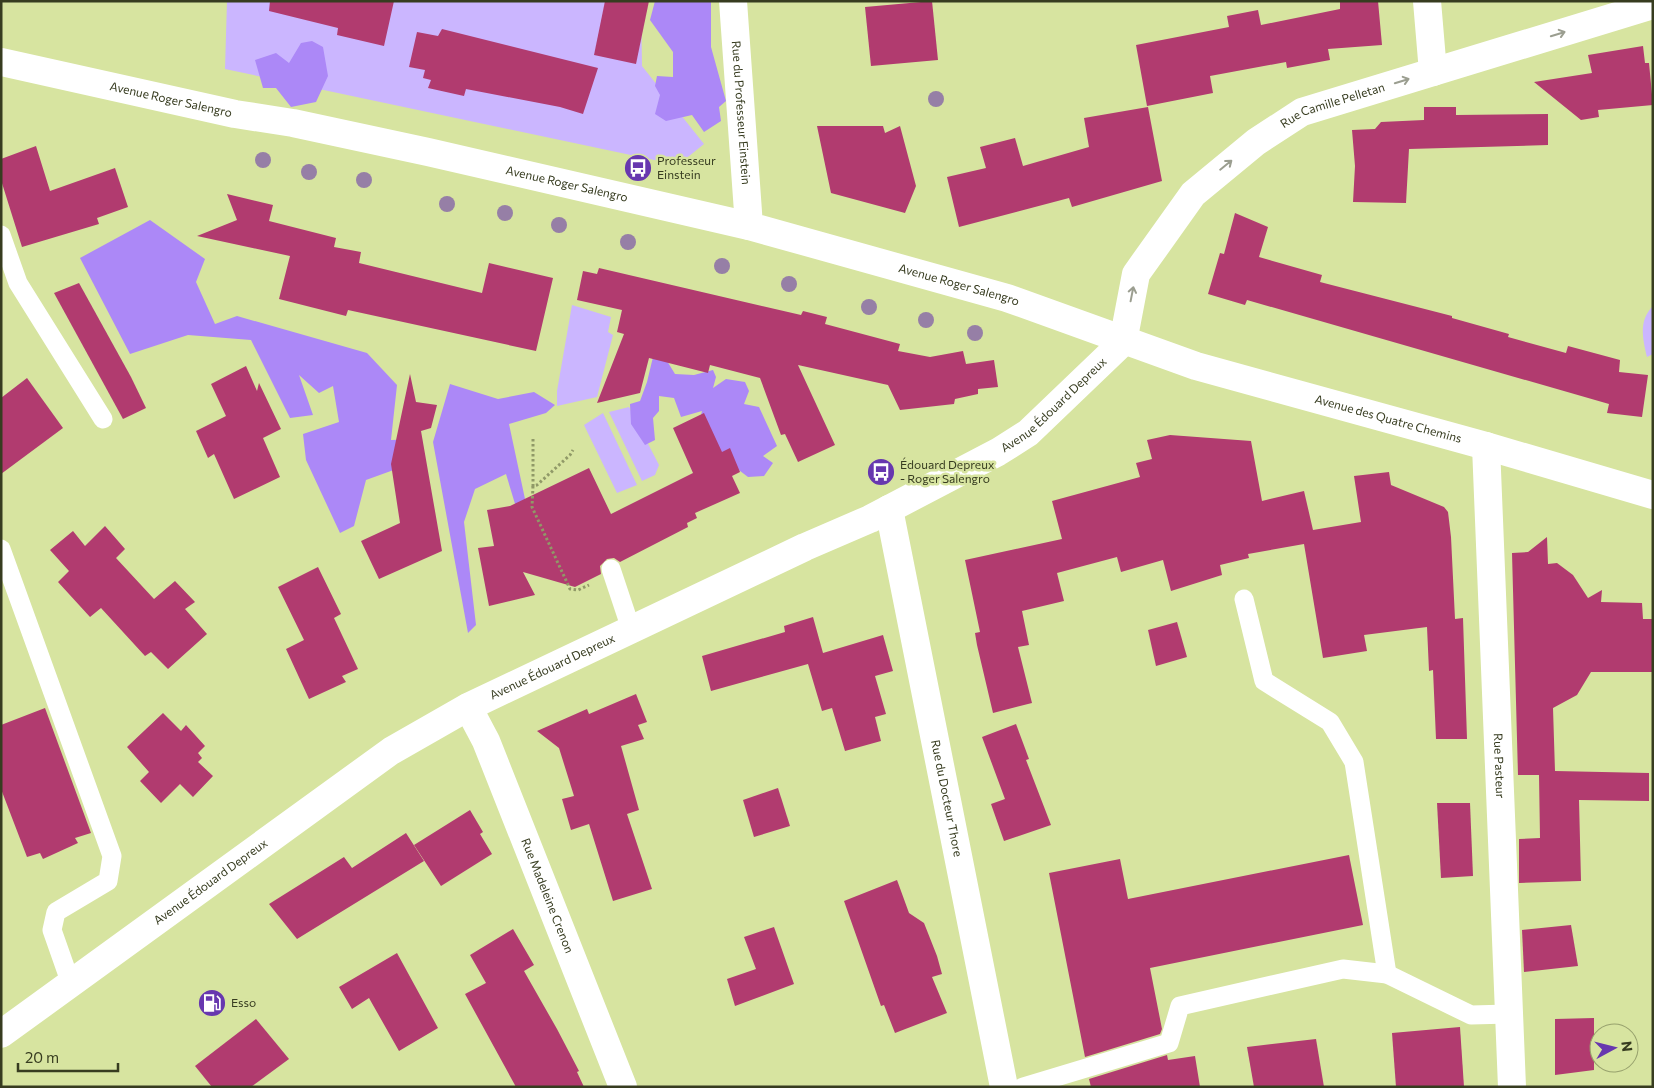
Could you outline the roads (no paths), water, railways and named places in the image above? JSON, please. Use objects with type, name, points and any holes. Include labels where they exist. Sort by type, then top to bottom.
[{"type":"street","name":"Rue du Professeur Einstein","points":[[733,1],[749,226]]},
{"type":"street","points":[[1427,1],[1433,72]]},
{"type":"street","name":"Rue Camille Pelletan","points":[[1123,342],[1136,274],[1193,194],[1256,142],[1302,112],[1653,5]]},
{"type":"street","name":"Avenue Roger Salengro","points":[[1,62],[235,114],[293,123],[749,226],[1007,298],[1123,342]]},
{"type":"street","name":"Avenue des Quatre Chemins","points":[[1123,342],[1196,366],[1486,446],[1653,495]]},
{"type":"street","name":"Avenue Édouard Depreux","points":[[1,1034],[391,751],[468,707],[631,629],[889,510],[998,452],[1028,433],[1123,342]]},
{"type":"street","name":"Rue Pasteur","points":[[1486,446],[1512,1087]]},
{"type":"street","name":"Rue du Docteur Thore","points":[[889,510],[1004,1087]]},
{"type":"street","name":"Rue Madeleine Crenon","points":[[468,707],[486,741],[623,1087]]},
{"type":"lane","points":[[1,235],[18,283],[103,419]]},
{"type":"lane","points":[[1,549],[112,856],[108,881],[56,912],[52,930],[71,984]]},
{"type":"lane","points":[[612,572],[631,629]]},
{"type":"lane","points":[[1244,599],[1264,681],[1330,722],[1354,762],[1387,974]]},
{"type":"lane","points":[[1023,1087],[1169,1043],[1180,1006],[1343,969],[1387,974],[1471,1015],[1509,1014]]},
{"type":"place","name":"Professeur Einstein","points":[[638,168]]},
{"type":"place","name":"Édouard Depreux - Roger Salengro","points":[[881,472]]},
{"type":"place","name":"Esso","points":[[212,1003]]}]
